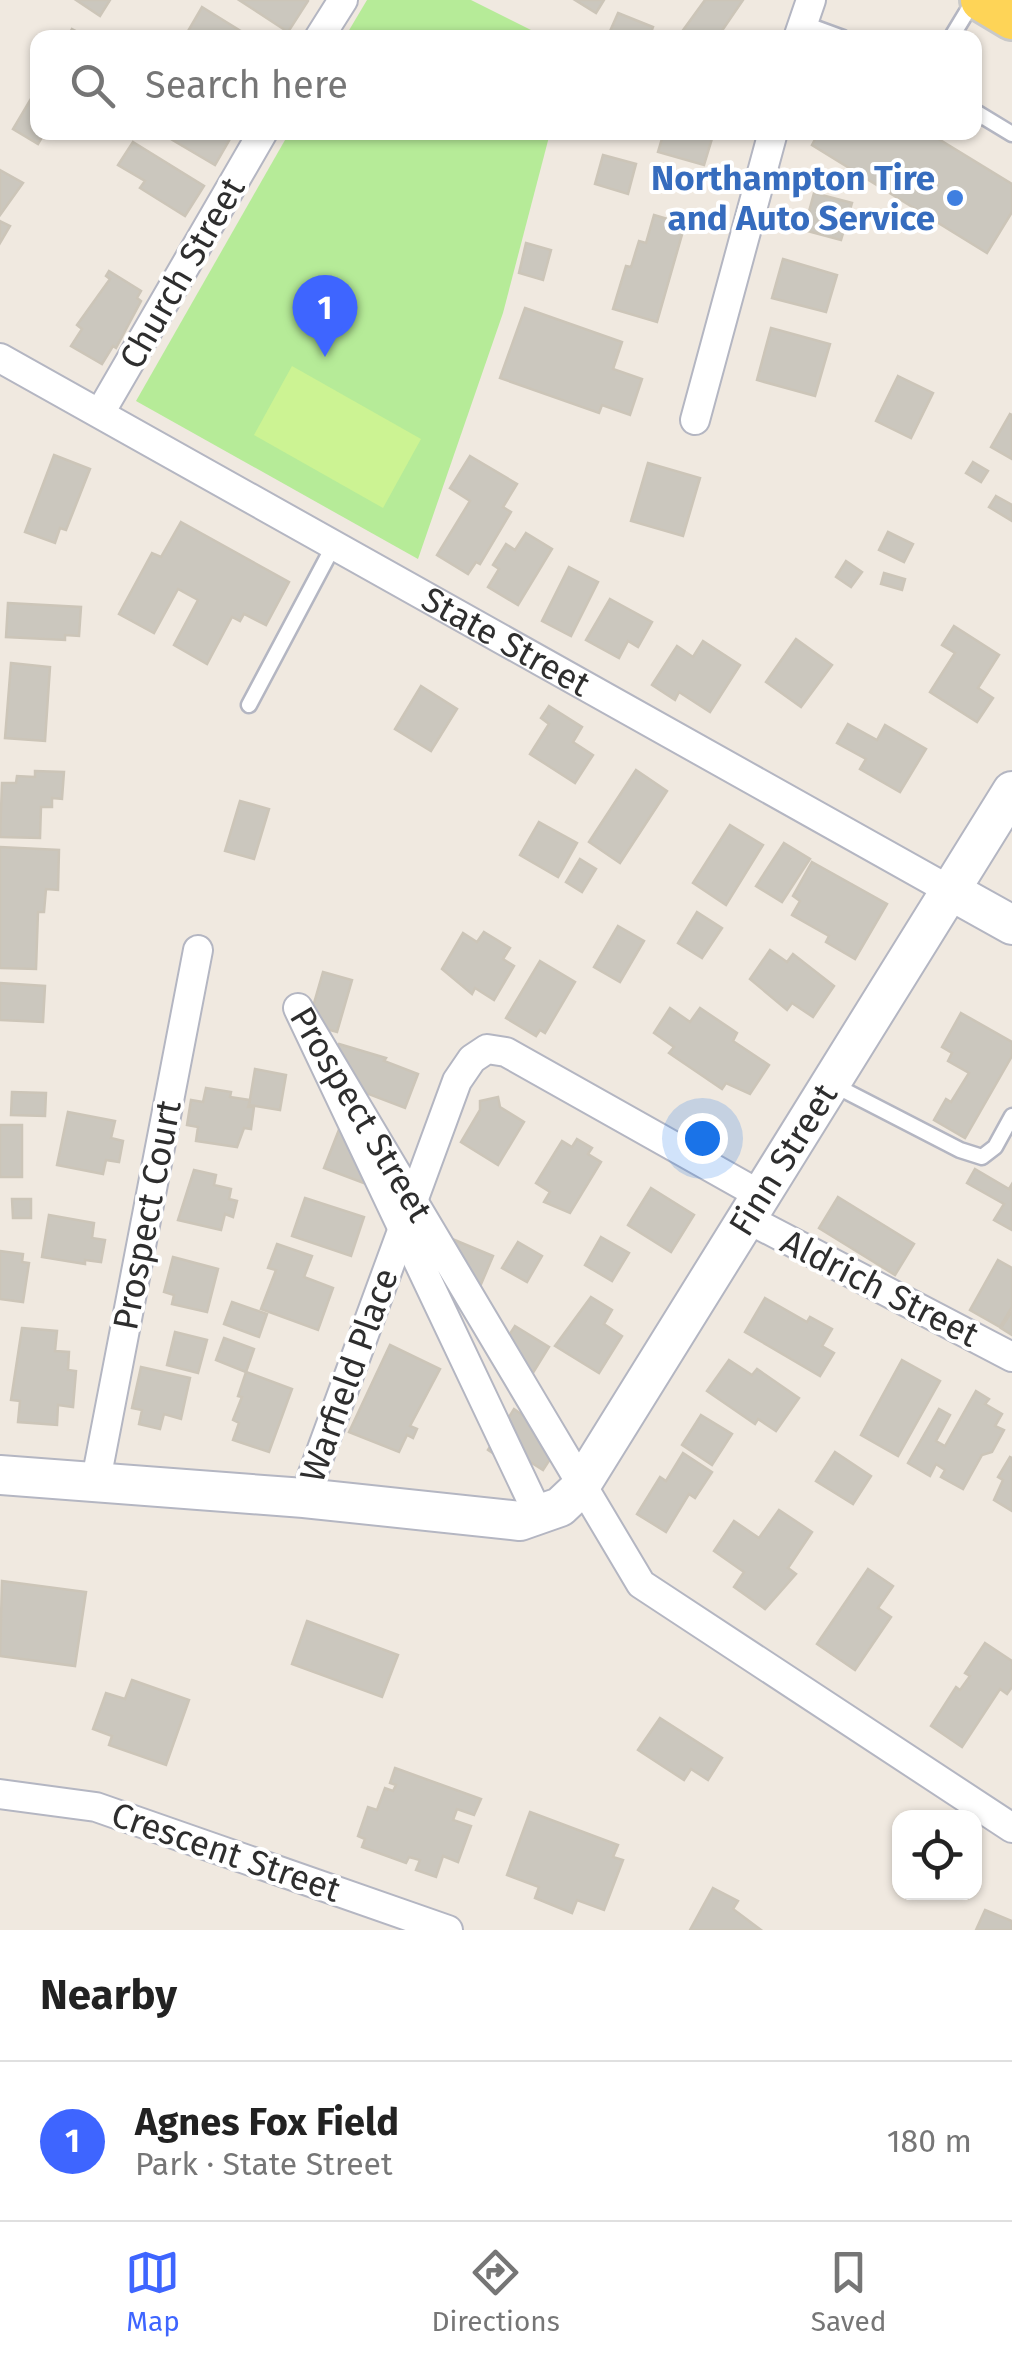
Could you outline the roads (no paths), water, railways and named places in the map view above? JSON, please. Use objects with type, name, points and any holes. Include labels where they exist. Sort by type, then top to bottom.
[{"type":"main road","points":[[982,0],[1012,18]]},
{"type":"main road","name":"Finn Street","points":[[540,1518],[560,1508],[578,1490],[1012,790]]},
{"type":"main road","name":"State Street","points":[[951,891],[1012,925]]},
{"type":"main road","points":[[0,1475],[304,1498],[492,1520],[540,1518]]},
{"type":"street","points":[[323,30],[343,0]]},
{"type":"street","name":"Church Street","points":[[100,413],[258,140]]},
{"type":"street","points":[[695,420],[770,140]]},
{"type":"street","name":"State Street","points":[[0,358],[951,891]]},
{"type":"street","name":"Prospect Court","points":[[96,1480],[198,950]]},
{"type":"street","name":"Prospect Street","points":[[540,1518],[298,1008],[640,1584],[1012,1828]]},
{"type":"street","name":"Warfield Place","points":[[304,1498],[457,1080],[487,1049],[506,1052],[755,1208]]},
{"type":"street","name":"Aldrich Street","points":[[755,1208],[1012,1357]]},
{"type":"street","name":"Crescent Street","points":[[0,1794],[96,1807],[448,1930]]},
{"type":"lane","points":[[956,30],[974,0]]},
{"type":"lane","points":[[982,116],[1012,134]]},
{"type":"lane","points":[[249,705],[334,546]]},
{"type":"lane","points":[[832,1084],[960,1150],[982,1157],[995,1147],[1012,1116]]},
{"type":"place","name":"Northampton Tire and Auto Service","points":[[955,198]]},
{"type":"place","name":"Agnes Fox Field","points":[[325,357]]}]
